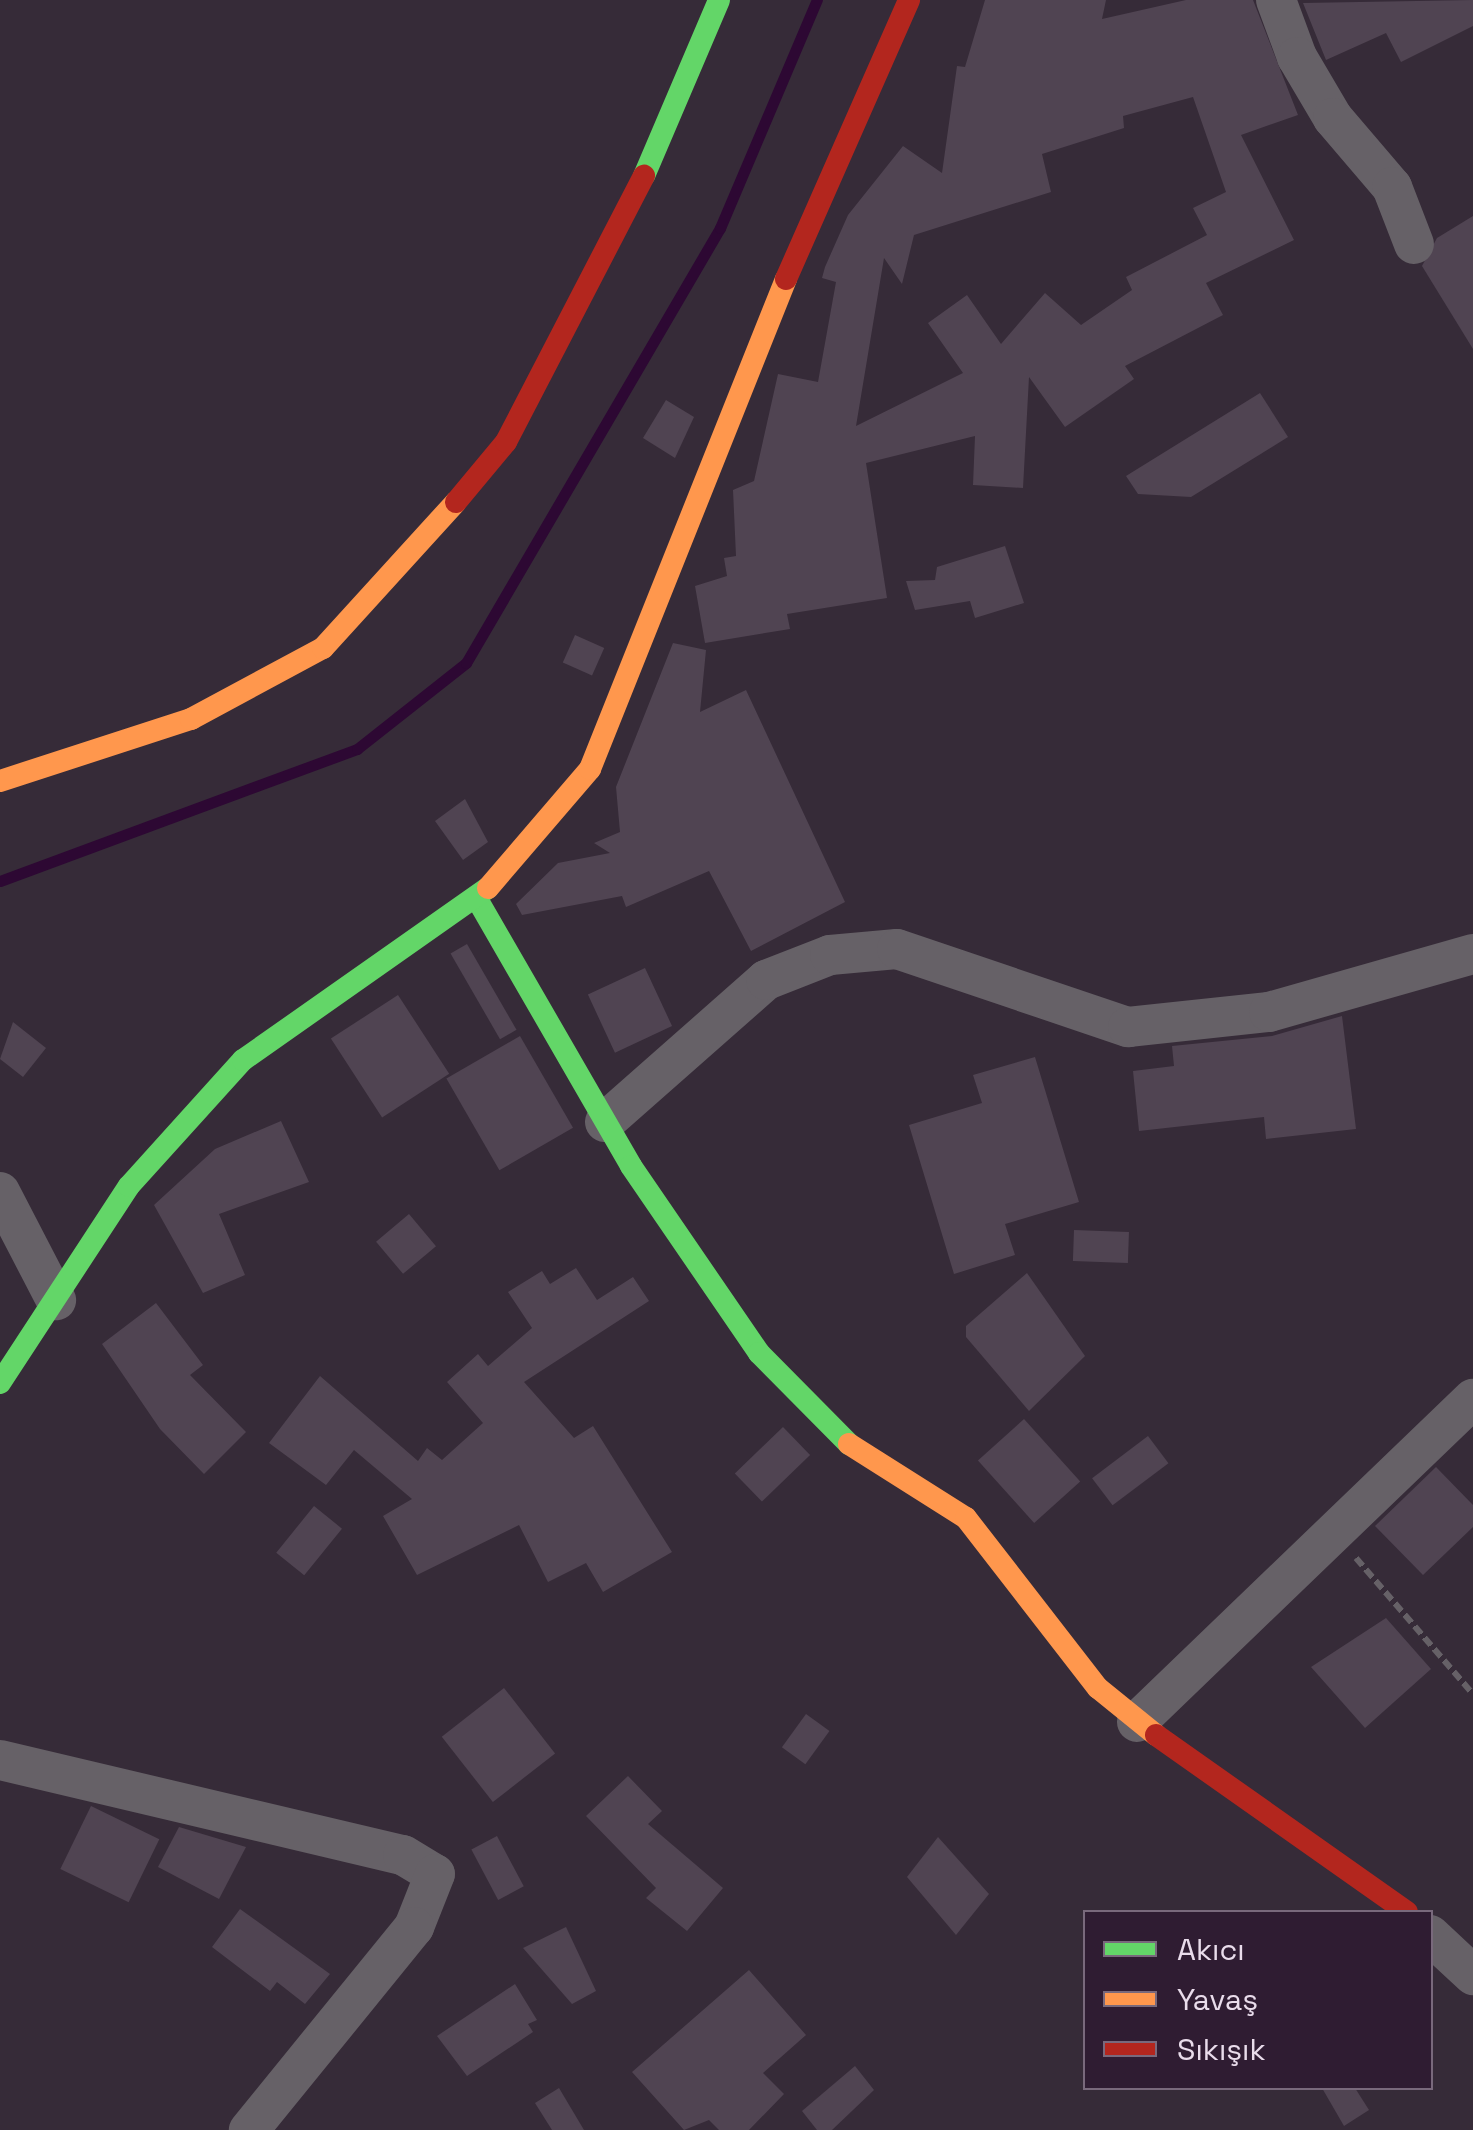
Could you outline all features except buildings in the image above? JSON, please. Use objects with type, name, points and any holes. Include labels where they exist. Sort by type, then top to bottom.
[{"type":"street","points":[[0,781],[192,719],[274,676],[322,648],[424,540],[506,442],[608,261],[719,0]]},
{"type":"street","points":[[0,1383],[130,1186],[243,1060],[476,899],[552,824],[590,769],[753,353],[909,0]]},
{"type":"street","points":[[1276,0],[1297,56],[1333,118],[1392,188],[1414,244]]},
{"type":"street","points":[[476,899],[606,1122],[759,1353],[829,1430],[966,1518],[1098,1688],[1137,1722],[1404,1910]]},
{"type":"street","points":[[606,1122],[766,980],[830,955],[897,949],[1128,1027],[1269,1012],[1473,954]]},
{"type":"street","points":[[0,1192],[56,1300]]},
{"type":"street","points":[[1137,1722],[1473,1398]]},
{"type":"street","points":[[0,1760],[403,1855],[435,1874],[414,1927],[249,2130]]},
{"type":"street","points":[[1433,1937],[1473,1975]]},
{"type":"path","points":[[1334,1533],[1473,1694]]},
{"type":"waterway","points":[[0,881],[357,749],[466,663],[720,228],[817,0]]},
{"type":"traffic: fast","points":[[644,176],[719,0]]},
{"type":"traffic: fast","points":[[0,1383],[129,1186],[243,1060],[488,888]]},
{"type":"traffic: fast","points":[[477,899],[631,1166],[759,1353],[849,1444]]},
{"type":"traffic: slow","points":[[488,888],[590,769],[786,279]]},
{"type":"traffic: slow","points":[[0,781],[191,719],[323,648],[456,502]]},
{"type":"traffic: slow","points":[[849,1444],[966,1518],[1098,1688],[1156,1735]]},
{"type":"traffic: jam","points":[[786,279],[909,0]]},
{"type":"traffic: jam","points":[[456,502],[506,442],[644,176]]},
{"type":"traffic: jam","points":[[1156,1735],[1404,1910]]}]
